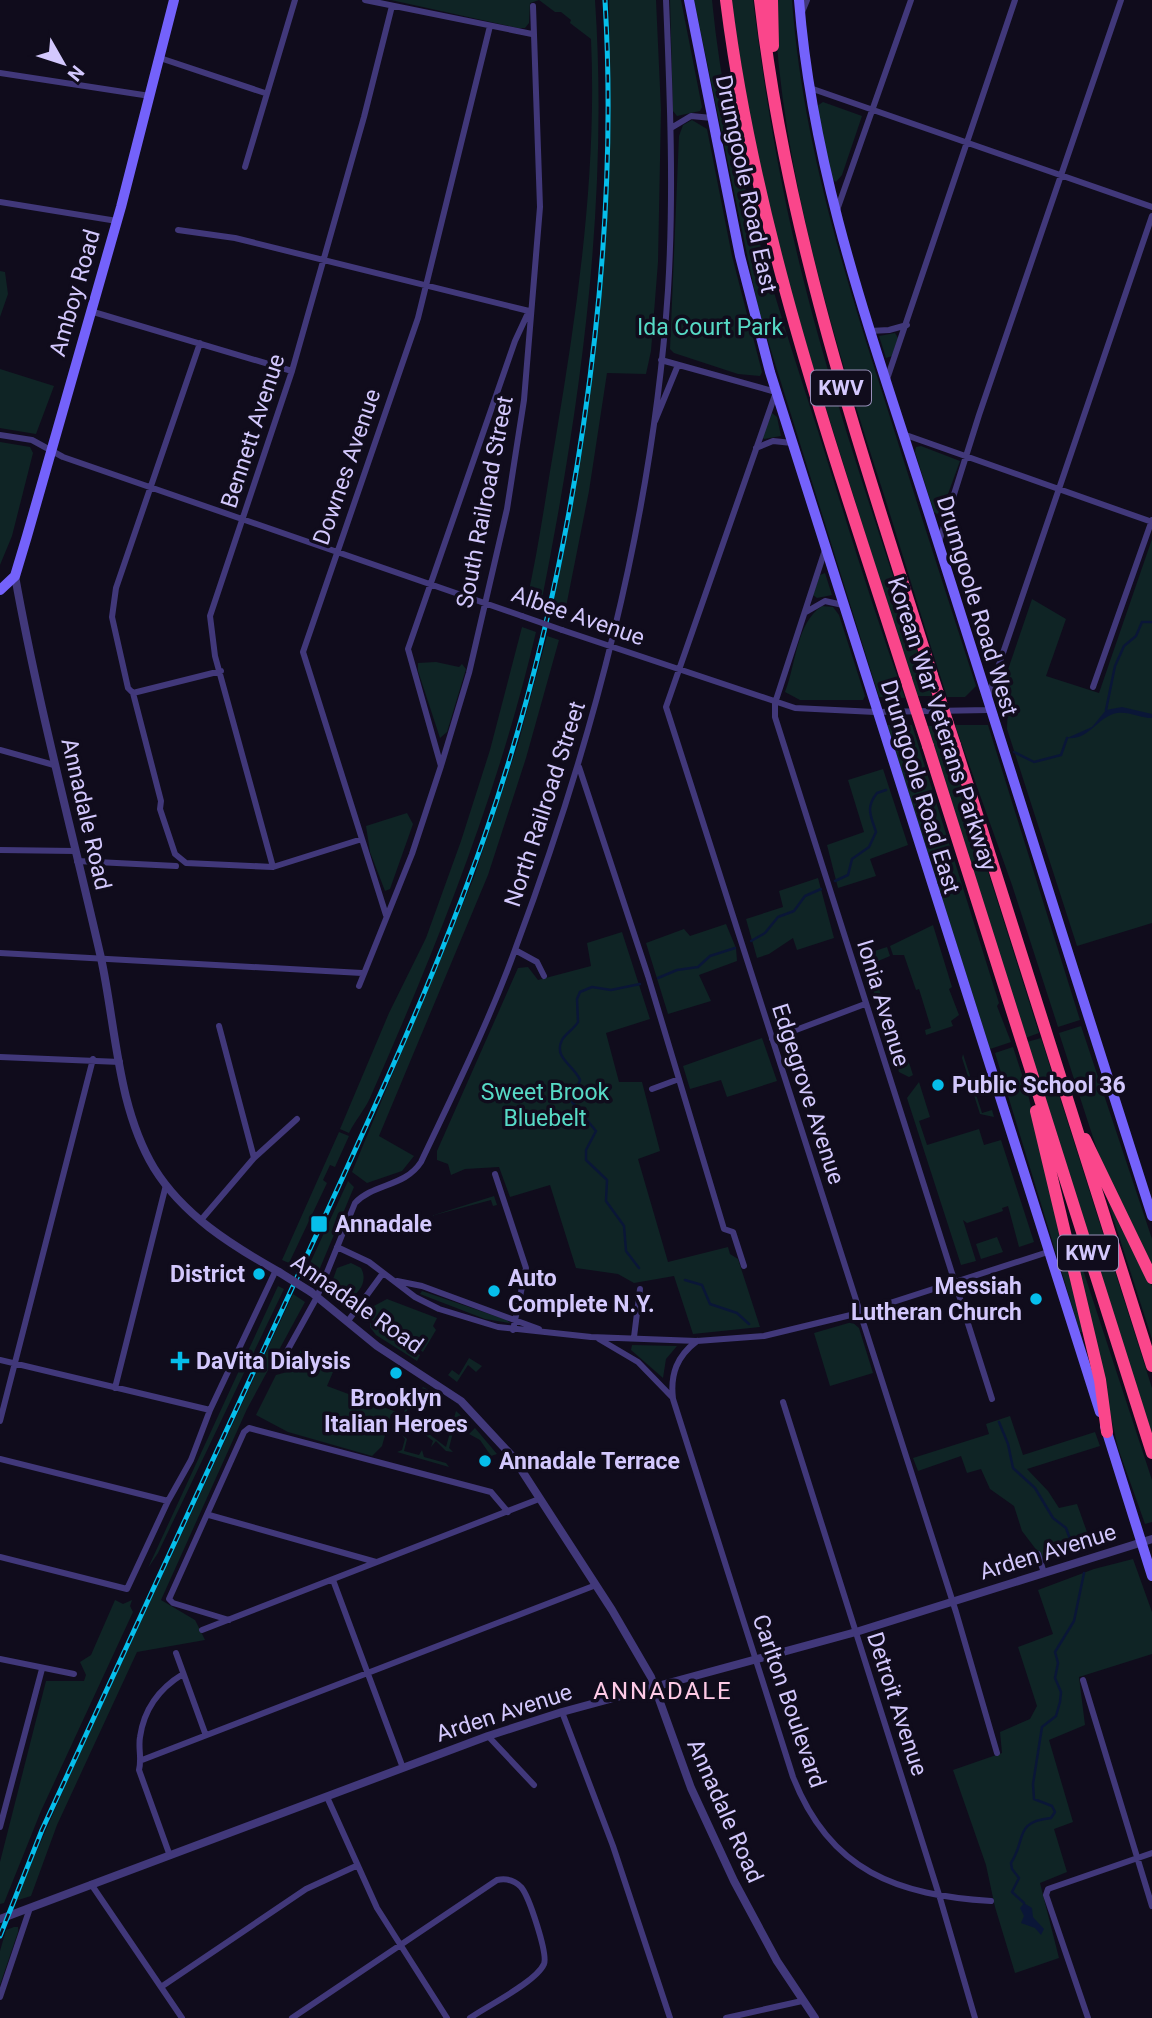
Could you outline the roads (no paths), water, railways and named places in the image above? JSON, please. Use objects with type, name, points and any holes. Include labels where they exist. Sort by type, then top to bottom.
[{"type":"highway","name":"Korean War Veterans Parkway","points":[[725,0],[750,151],[778,269],[1152,1453]]},
{"type":"highway","name":"Korean War Veterans Parkway","points":[[760,0],[773,95],[796,215],[826,335],[1152,1366]]},
{"type":"highway","points":[[772,0],[773,95]]},
{"type":"highway","points":[[1025,1052],[1035,1109],[1100,1380],[1107,1432]]},
{"type":"highway","points":[[1074,1122],[1091,1148],[1152,1278]]},
{"type":"main road","name":"Amboy Road","points":[[15,576],[117,221],[174,0]]},
{"type":"main road","name":"Drumgoole Road East","points":[[689,0],[746,285],[776,392],[875,712],[1048,1252],[1107,1432],[1147,1541],[1152,1576]]},
{"type":"main road","name":"Drumgoole Road West","points":[[799,0],[809,88],[835,215],[989,710],[1152,1216]]},
{"type":"main road","points":[[0,590],[15,576]]},
{"type":"street","points":[[245,167],[295,0]]},
{"type":"street","points":[[365,0],[532,34]]},
{"type":"street","name":"North Railroad Street","points":[[337,1247],[360,1198],[410,1177],[417,1170],[515,950],[578,765],[613,647],[651,431],[668,278],[671,128],[666,0]]},
{"type":"street","points":[[801,17],[807,0]]},
{"type":"street","points":[[835,215],[911,0]]},
{"type":"street","points":[[886,381],[1015,0]]},
{"type":"street","points":[[938,544],[1121,0]]},
{"type":"street","name":"Bennett Avenue","points":[[273,867],[221,671],[211,643],[211,608],[292,371],[391,6]]},
{"type":"street","name":"South Railroad Street","points":[[359,986],[412,854],[469,673],[516,454],[528,355],[529,311],[534,288],[540,207],[533,6]]},
{"type":"street","name":"Downes Avenue","points":[[386,915],[303,652],[418,318],[490,26]]},
{"type":"street","points":[[160,58],[265,93]]},
{"type":"street","points":[[0,73],[150,96]]},
{"type":"street","points":[[809,88],[1152,207]]},
{"type":"street","points":[[671,128],[691,116],[712,118]]},
{"type":"street","points":[[0,202],[117,221]]},
{"type":"street","points":[[989,710],[989,694],[1152,216]]},
{"type":"street","points":[[178,230],[223,235],[529,311],[515,341],[408,649],[441,766]]},
{"type":"street","points":[[90,311],[292,371]]},
{"type":"street","points":[[870,331],[889,330],[907,324]]},
{"type":"street","points":[[200,343],[116,588],[112,617],[128,688],[133,694],[161,801],[160,809],[175,854],[186,863],[273,867],[362,839]]},
{"type":"street","points":[[661,360],[776,392]]},
{"type":"street","name":"North Railroad Street","points":[[651,431],[678,365]]},
{"type":"street","name":"Edgegrove Avenue","points":[[776,392],[666,708],[952,1602],[997,1753]]},
{"type":"street","points":[[904,434],[1152,521],[1093,687]]},
{"type":"street","name":"Albee Avenue","points":[[0,435],[32,440],[63,457],[775,703],[807,710],[989,710]]},
{"type":"street","points":[[756,448],[773,442],[792,443]]},
{"type":"street","name":"Ionia Avenue","points":[[825,548],[775,703],[775,717],[992,1399]]},
{"type":"street","name":"Annadale Road","points":[[15,576],[54,765],[100,957],[133,1123],[166,1185],[201,1220],[236,1248],[314,1294],[377,1346],[442,1386],[479,1418],[513,1457],[640,1657],[655,1688],[673,1742],[713,1838],[756,1923],[815,2018]]},
{"type":"street","points":[[803,616],[819,602],[834,601],[843,605]]},
{"type":"street","points":[[133,694],[221,671]]},
{"type":"street","points":[[0,750],[54,765]]},
{"type":"street","points":[[578,765],[724,1229],[733,1232],[744,1266]]},
{"type":"street","points":[[0,850],[75,851]]},
{"type":"street","points":[[77,862],[176,866]]},
{"type":"street","points":[[515,950],[537,962],[544,976]]},
{"type":"street","points":[[0,953],[362,973]]},
{"type":"street","points":[[772,1039],[865,1004]]},
{"type":"street","points":[[219,1026],[254,1157]]},
{"type":"street","points":[[0,1057],[120,1062]]},
{"type":"street","points":[[0,1421],[93,1059]]},
{"type":"street","points":[[652,1088],[679,1079]]},
{"type":"street","points":[[201,1220],[254,1157],[297,1119]]},
{"type":"street","points":[[495,1174],[526,1268],[513,1330]]},
{"type":"street","points":[[115,1388],[166,1185]]},
{"type":"street","points":[[281,1362],[337,1247],[397,1281],[415,1297],[439,1309],[513,1330],[541,1329],[591,1337],[698,1340],[764,1336],[859,1313],[1048,1252]]},
{"type":"street","points":[[0,1558],[127,1589],[168,1500],[191,1460],[210,1410],[277,1271]]},
{"type":"street","points":[[348,1321],[383,1273]]},
{"type":"street","points":[[397,1281],[422,1286],[541,1329]]},
{"type":"street","points":[[634,1337],[640,1289]]},
{"type":"street","name":"Carlton Boulevard","points":[[591,1337],[624,1352],[638,1362],[673,1399]]},
{"type":"street","name":"Carlton Boulevard","points":[[698,1340],[687,1349],[675,1367],[673,1399],[797,1786],[825,1832],[854,1861],[877,1876],[902,1888],[940,1898],[991,1902]]},
{"type":"street","points":[[0,1360],[210,1410]]},
{"type":"street","name":"Detroit Avenue","points":[[783,1402],[940,1898],[975,2018]]},
{"type":"street","points":[[229,1620],[173,1603],[169,1599],[244,1432],[253,1428],[491,1492],[508,1512]]},
{"type":"street","points":[[0,1459],[168,1500]]},
{"type":"street","points":[[202,1630],[539,1499]]},
{"type":"street","points":[[209,1514],[376,1562]]},
{"type":"street","name":"Arden Avenue","points":[[0,1919],[488,1735],[562,1712],[856,1632],[1147,1541]]},
{"type":"street","points":[[1038,1554],[1044,1573]]},
{"type":"street","points":[[333,1580],[402,1768]]},
{"type":"street","points":[[142,1760],[205,1733],[596,1585]]},
{"type":"street","points":[[176,1653],[205,1733]]},
{"type":"street","points":[[0,1659],[42,1670],[74,1674]]},
{"type":"street","points":[[0,1827],[42,1670]]},
{"type":"street","points":[[170,1856],[139,1770],[142,1760],[140,1737],[153,1702],[162,1688],[183,1674]]},
{"type":"street","points":[[1083,1679],[1152,1906]]},
{"type":"street","points":[[562,1712],[613,1846],[670,2018]]},
{"type":"street","points":[[488,1735],[534,1785]]},
{"type":"street","points":[[327,1797],[356,1866],[398,1945],[447,2018]]},
{"type":"street","points":[[1088,2018],[1046,1895],[1048,1889],[1152,1853]]},
{"type":"street","points":[[161,1987],[306,1888],[356,1866]]},
{"type":"street","points":[[292,2018],[497,1880],[507,1879],[520,1886],[544,1949],[544,1963],[534,1975],[470,2018]]},
{"type":"street","points":[[91,1884],[182,2018]]},
{"type":"street","points":[[0,1997],[30,1908]]},
{"type":"street","points":[[726,2018],[802,2001]]},
{"type":"water","points":[[1122,707],[1152,714],[1152,718],[1117,713],[1081,736],[1067,738],[1092,727],[1106,710]]},
{"type":"water","points":[[1024,1903],[1032,1908],[1033,1917],[1044,1929],[1041,1935],[1035,1928],[1021,1923],[1024,1916],[1020,1908]]},
{"type":"waterway","points":[[1106,710],[1115,666],[1124,646],[1136,636],[1142,622],[1152,622]]},
{"type":"waterway","points":[[1014,752],[1034,762],[1061,755],[1067,738]]},
{"type":"waterway","points":[[835,881],[848,875],[852,859],[869,847],[876,832],[870,812],[871,803],[877,793],[886,790]]},
{"type":"waterway","points":[[751,941],[765,933],[778,917],[794,911],[805,896],[821,889]]},
{"type":"waterway","points":[[658,978],[677,970],[698,967],[710,956],[735,948]]},
{"type":"waterway","points":[[639,1268],[626,1251],[624,1226],[606,1201],[607,1180],[586,1160],[586,1150],[596,1131],[572,1102],[580,1080],[562,1057],[560,1046],[578,1022],[577,999],[580,992],[592,987],[611,990],[640,984]]},
{"type":"waterway","points":[[685,1280],[702,1285],[710,1304],[737,1313],[749,1324]]},
{"type":"waterway","points":[[999,1422],[1008,1444],[1013,1468],[1035,1488],[1053,1518],[1066,1528],[1074,1550]]},
{"type":"waterway","points":[[1024,1903],[1012,1892],[1019,1878],[1011,1863],[1026,1828],[1031,1823],[1051,1818],[1055,1812],[1052,1806],[1034,1799],[1033,1784],[1042,1727],[1056,1716],[1060,1702],[1061,1692],[1055,1678],[1058,1663],[1055,1652],[1074,1621],[1084,1573]]},
{"type":"railway","points":[[303,1264],[398,1053],[464,892],[515,740],[542,638],[565,532],[583,425],[597,316],[605,208],[608,103],[605,0]]},
{"type":"railway","points":[[0,1936],[42,1830],[300,1271]]},
{"type":"place","name":"Public School 36","points":[[938,1085]]},
{"type":"place","name":"Annadale","points":[[319,1224]]},
{"type":"place","name":"District","points":[[259,1274]]},
{"type":"place","name":"Auto Complete N.Y.","points":[[494,1291]]},
{"type":"place","name":"Messiah Lutheran Church","points":[[1036,1299]]},
{"type":"place","name":"DaVita Dialysis","points":[[180,1361]]},
{"type":"place","name":"Brooklyn Italian Heroes","points":[[396,1373]]},
{"type":"place","name":"Annadale Terrace","points":[[485,1461]]},
{"type":"district","name":"ANNADALE","points":[[663,1691]]},
{"type":"park label","name":"Ida Court Park","points":[[710,327]]},
{"type":"park label","name":"Sweet Brook Bluebelt","points":[[545,1105]]}]
